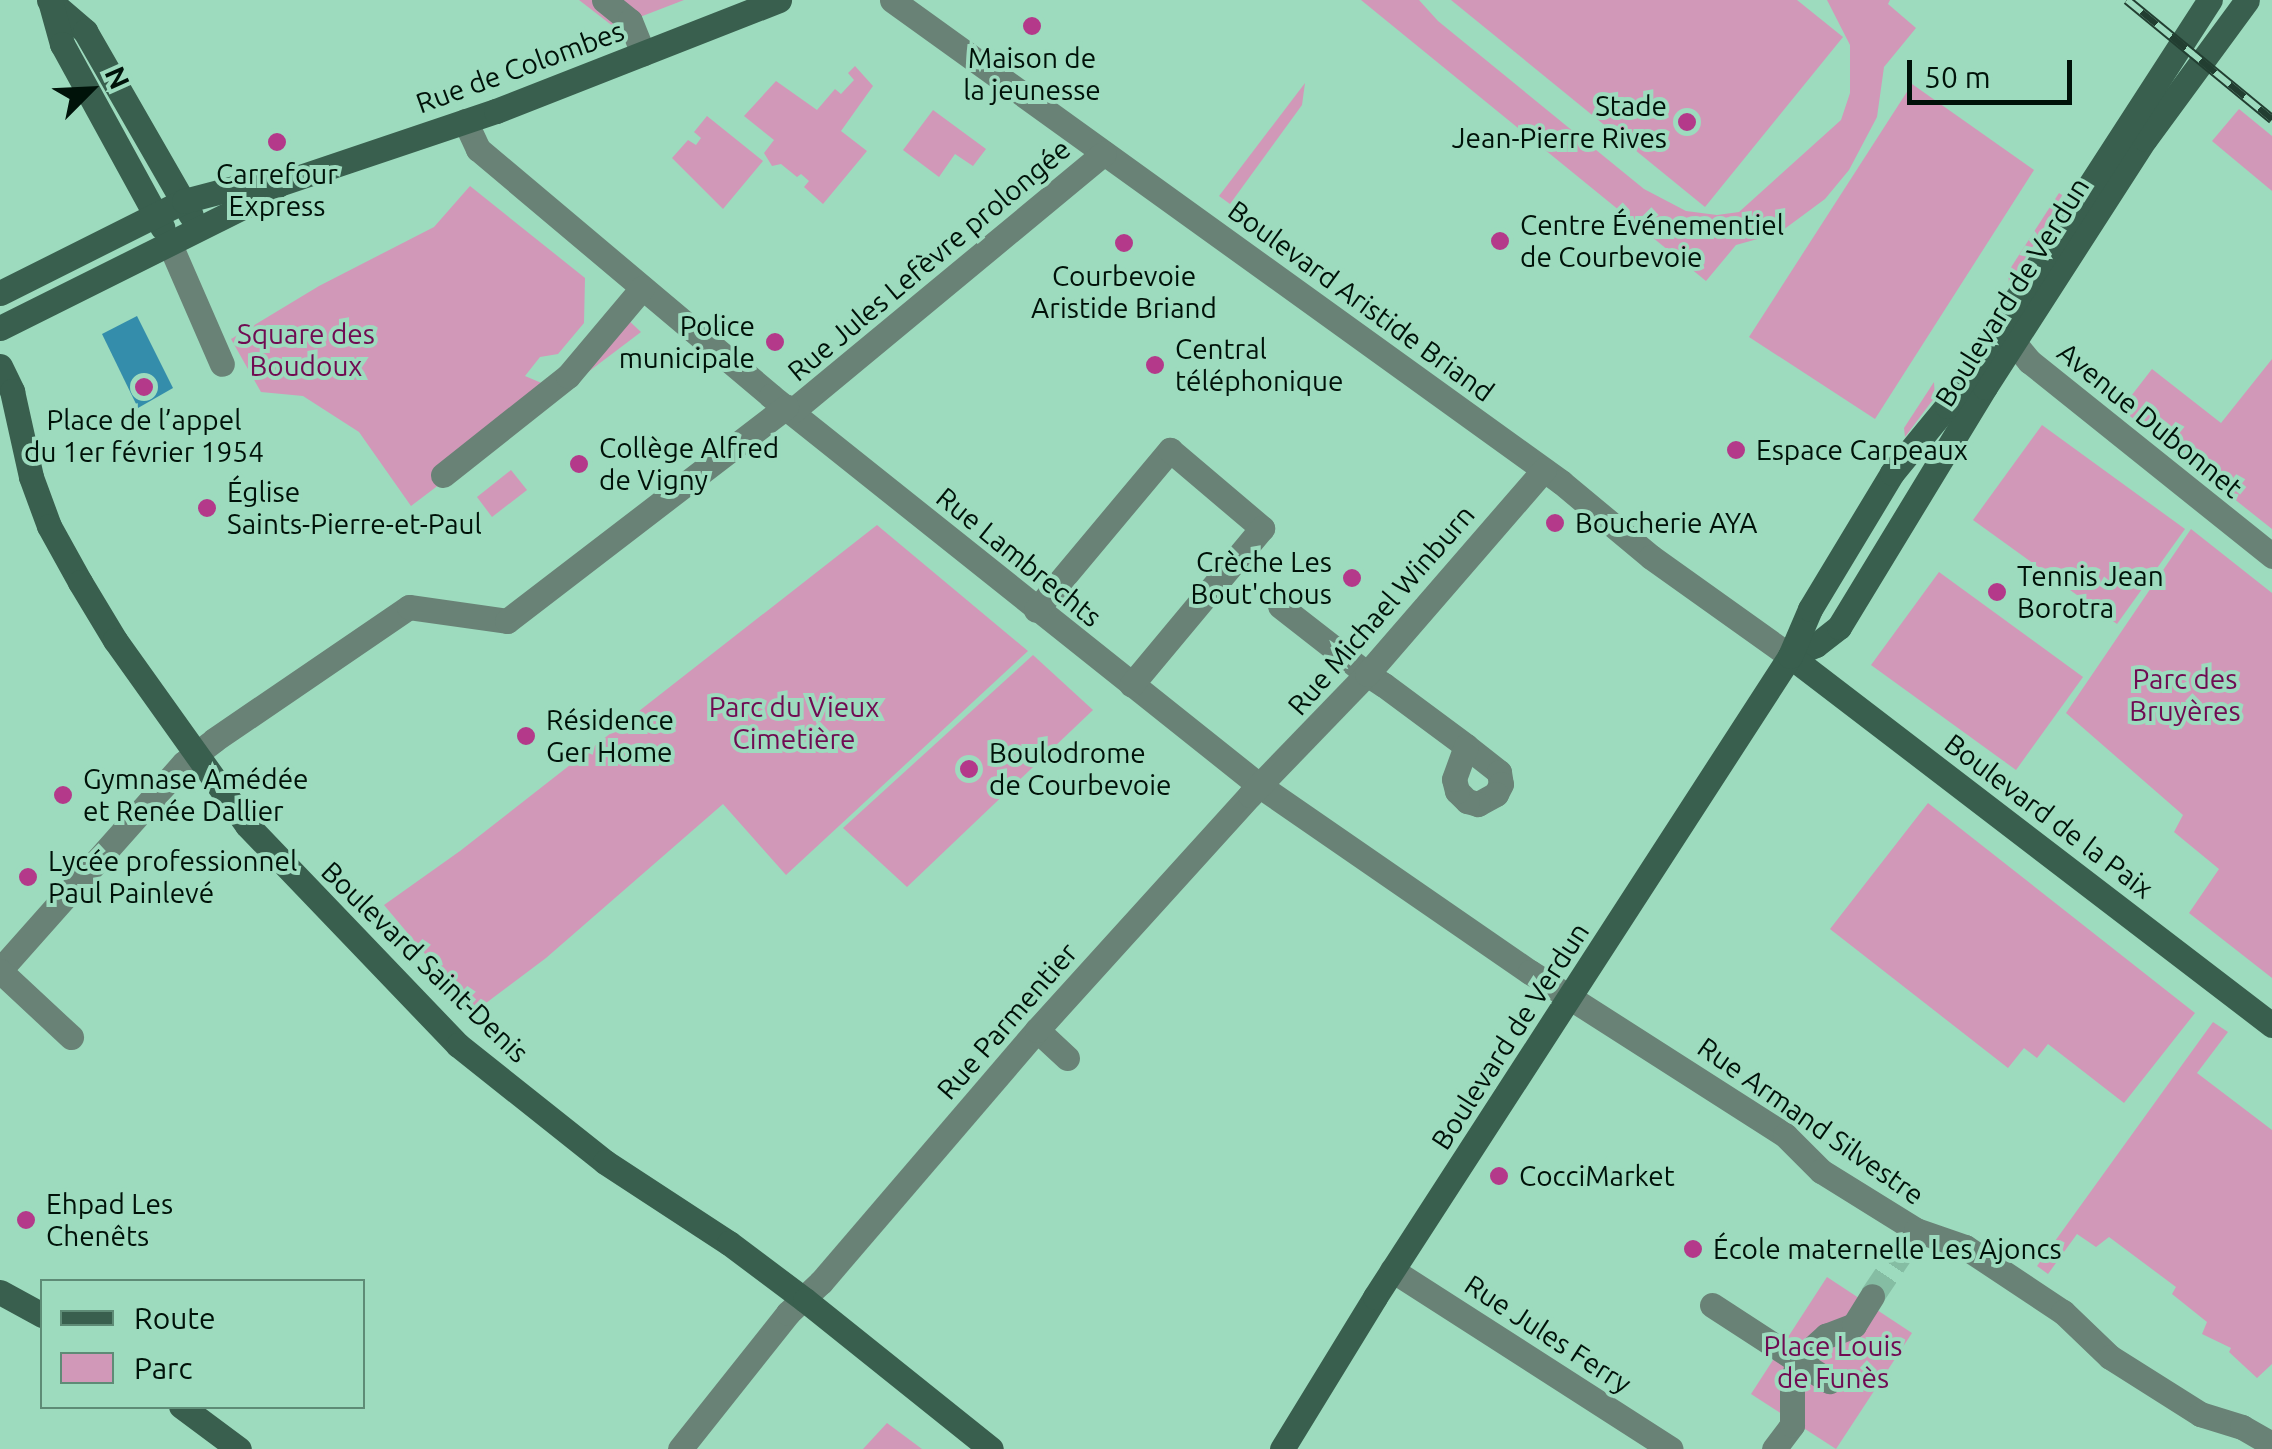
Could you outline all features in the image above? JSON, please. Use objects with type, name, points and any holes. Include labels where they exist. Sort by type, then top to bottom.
[{"type":"main road","points":[[50,0],[92,44],[196,228]]},
{"type":"main road","points":[[50,0],[62,44],[168,240]]},
{"type":"main road","name":"Rue de Colombes","points":[[0,328],[168,240],[256,200],[278,184],[466,121],[779,0]]},
{"type":"main road","name":"Boulevard de Verdun","points":[[1790,656],[1816,645],[1838,627],[2006,335],[2210,0]]},
{"type":"main road","name":"Boulevard de Verdun","points":[[1282,1449],[1392,1270],[1790,656],[1816,596],[1892,473],[2006,335],[2163,110],[2247,0]]},
{"type":"main road","name":"Rue de Colombes","points":[[0,294],[184,201],[248,184],[278,184]]},
{"type":"main road","name":"Boulevard Saint-Denis","points":[[0,366],[12,391],[30,477],[50,526],[115,640],[248,825],[458,1045],[605,1162],[805,1300],[992,1449]]},
{"type":"main road","name":"Boulevard de la Paix","points":[[1790,656],[2272,1024]]},
{"type":"main road","points":[[0,1292],[40,1315]]},
{"type":"main road","points":[[185,1409],[239,1449]]},
{"type":"street","points":[[604,0],[630,21],[642,54]]},
{"type":"street","name":"Boulevard Aristide Briand","points":[[892,0],[1544,470],[1612,520],[1650,557],[1790,656]]},
{"type":"street","name":"Rue Lambrechts","points":[[466,121],[478,149],[1036,610],[1260,786],[1571,997]]},
{"type":"street","name":"Rue Jules Lefèvre prolongée","points":[[196,753],[409,607],[507,621],[788,409],[1104,153]]},
{"type":"street","points":[[168,240],[222,364]]},
{"type":"street","points":[[444,475],[568,376],[642,288]]},
{"type":"street","name":"Avenue Dubonnet","points":[[2006,335],[2272,556]]},
{"type":"street","points":[[1036,610],[1170,450],[1262,528],[1131,685]]},
{"type":"street","name":"Rue Michael Winburn","points":[[1260,786],[1367,674],[1544,470]]},
{"type":"street","points":[[1280,606],[1466,746]]},
{"type":"street","points":[[72,1037],[0,970],[196,753]]},
{"type":"street","name":"Rue Parmentier","points":[[680,1449],[788,1313],[805,1300],[1037,1030],[1260,786]]},
{"type":"street","name":"Rue Armand Silvestre","points":[[1571,997],[1785,1135],[1821,1171],[1910,1240],[1965,1247],[2063,1312],[2110,1357],[2200,1414],[2242,1428],[2272,1444]]},
{"type":"street","points":[[1037,1030],[1067,1058]]},
{"type":"street","name":"Rue Jules Ferry","points":[[1392,1270],[1670,1449]]},
{"type":"street","points":[[1774,1449],[1792,1425],[1792,1383],[1798,1361],[1826,1336],[1854,1324],[1872,1296]]},
{"type":"street","points":[[1712,1305],[1828,1382]]},
{"type":"green space","points":[[579,0],[684,0],[614,27]]},
{"type":"green space","points":[[1361,0],[1419,0],[1438,21],[1644,189],[1686,211],[1717,215],[1739,212],[1841,120],[1850,93],[1850,45],[1827,0],[1890,0],[1888,4],[1916,28],[1884,67],[1877,117],[1849,170],[1825,199],[1779,233],[1736,245],[1706,281]]},
{"type":"green space","name":"Stade Jean-Pierre Rives","points":[[1451,0],[1797,0],[1843,37],[1705,207]]},
{"type":"green space","points":[[855,66],[873,86],[841,131],[867,151],[823,204],[804,187],[809,181],[801,174],[797,177],[781,164],[772,166],[764,153],[774,140],[744,116],[776,81],[817,110],[835,89],[841,94],[854,80],[848,73]]},
{"type":"green space","points":[[1305,83],[1302,105],[1230,204],[1219,196]]},
{"type":"green space","points":[[1912,84],[2034,170],[1875,419],[1749,337]]},
{"type":"green space","points":[[2239,109],[2272,136],[2272,191],[2212,141]]},
{"type":"green space","points":[[933,110],[986,149],[973,166],[955,154],[939,177],[903,150]]},
{"type":"green space","points":[[707,116],[763,161],[723,209],[672,158],[688,140],[696,145],[701,138],[694,132]]},
{"type":"green space","name":"Square des Boudoux","points":[[470,186],[585,278],[584,323],[558,354],[540,357],[525,376],[544,384],[626,318],[641,332],[411,506],[359,432],[303,396],[261,392],[231,339],[319,286],[434,227]]},
{"type":"green space","points":[[2059,193],[2065,197],[2009,283],[2008,272]]},
{"type":"green space","points":[[2272,359],[2272,529],[2121,409],[2152,369],[2221,423]]},
{"type":"green space","points":[[1934,382],[1935,397],[1905,437],[1904,428]]},
{"type":"green space","points":[[2042,425],[2185,529],[2117,624],[1973,520]]},
{"type":"green space","points":[[511,470],[527,490],[492,517],[477,497]]},
{"type":"green space","name":"Parc du Vieux Cimetière","points":[[877,525],[1028,651],[786,875],[723,804],[546,958],[474,1012],[384,905],[460,851]]},
{"type":"green space","name":"Parc des Bruyères","points":[[2191,529],[2272,593],[2272,978],[2189,913],[2219,869],[2174,832],[2183,815],[2066,713]]},
{"type":"green space","points":[[1939,572],[2083,677],[2016,770],[1871,665]]},
{"type":"green space","name":"Boulodrome de Courbevoie","points":[[1033,655],[1093,710],[907,887],[843,828]]},
{"type":"green space","points":[[1928,803],[2195,1013],[2124,1103],[2048,1044],[2037,1058],[2024,1048],[2008,1068],[1830,929]]},
{"type":"green space","points":[[2213,1022],[2228,1032],[2197,1073],[2272,1130],[2272,1364],[2257,1378],[2229,1352],[2231,1348],[2202,1334],[2207,1322],[2172,1294],[2176,1287],[2109,1237],[2096,1247],[2077,1234],[2048,1274],[2037,1266]]},
{"type":"green space","name":"Place Louis de Funès","points":[[1827,1277],[1912,1333],[1836,1449],[1751,1394]]},
{"type":"green space","points":[[887,1423],[922,1449],[863,1449]]},
{"type":"water","points":[[137,316],[173,388],[138,408],[102,334]]},
{"type":"tunnel","points":[[1872,1296],[1903,1250]]},
{"type":"railway","points":[[2127,0],[2272,119]]},
{"type":"place","name":"Maison de la jeunesse","points":[[1032,26]]},
{"type":"place","name":"Stade Jean-Pierre Rives","points":[[1687,122]]},
{"type":"place","name":"Carrefour Express","points":[[277,142]]},
{"type":"place","name":"Centre Événementiel de Courbevoie","points":[[1500,241]]},
{"type":"place","name":"Courbevoie Aristide Briand","points":[[1124,243]]},
{"type":"place","name":"Police municipale","points":[[775,342]]},
{"type":"place","name":"Central téléphonique","points":[[1155,365]]},
{"type":"place","name":"Place de l’appel du 1er février 1954","points":[[144,387]]},
{"type":"place","name":"Espace Carpeaux","points":[[1736,450]]},
{"type":"place","name":"Collège Alfred de Vigny","points":[[579,464]]},
{"type":"place","name":"Église Saints-Pierre-et-Paul","points":[[207,508]]},
{"type":"place","name":"Boucherie AYA","points":[[1555,523]]},
{"type":"place","name":"Crèche Les Bout'chous","points":[[1352,578]]},
{"type":"place","name":"Tennis Jean Borotra","points":[[1997,592]]},
{"type":"place","name":"Résidence Ger Home","points":[[526,736]]},
{"type":"place","name":"Boulodrome de Courbevoie","points":[[969,769]]},
{"type":"place","name":"Gymnase Amédée et Renée Dallier","points":[[63,795]]},
{"type":"place","name":"Lycée professionnel Paul Painlevé","points":[[28,877]]},
{"type":"place","name":"CocciMarket","points":[[1499,1176]]},
{"type":"place","name":"Ehpad Les Chenêts","points":[[26,1220]]},
{"type":"place","name":"École maternelle Les Ajoncs","points":[[1693,1249]]}]
